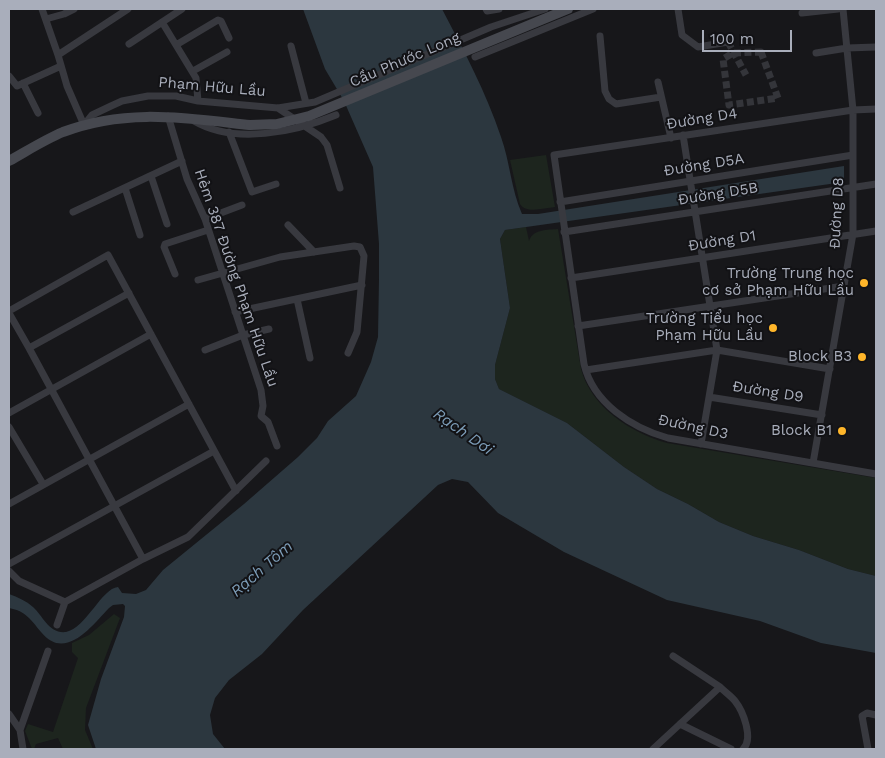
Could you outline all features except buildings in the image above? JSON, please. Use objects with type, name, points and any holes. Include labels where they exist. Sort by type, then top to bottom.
[{"type":"main road","name":"Cầu Phước Long","points":[[250,125],[285,123],[309,116],[568,9]]},
{"type":"main road","name":"Phạm Hữu Lầu","points":[[9,162],[51,137],[84,125],[126,117],[168,116],[250,125]]},
{"type":"street","points":[[42,9],[67,86],[84,125]]},
{"type":"street","points":[[46,19],[74,9]]},
{"type":"street","points":[[58,55],[128,9]]},
{"type":"street","points":[[129,44],[182,9]]},
{"type":"street","points":[[486,9],[487,11],[499,9]]},
{"type":"street","points":[[503,45],[492,26],[530,12],[546,9]]},
{"type":"street","points":[[475,57],[593,9]]},
{"type":"street","points":[[678,9],[682,36],[698,47],[728,42]]},
{"type":"street","points":[[802,13],[838,9]]},
{"type":"street","name":"Đường D8","points":[[813,463],[853,234],[853,110],[843,9]]},
{"type":"street","points":[[176,45],[218,20],[221,21],[229,38]]},
{"type":"street","points":[[162,22],[193,71],[198,87],[198,101]]},
{"type":"street","name":"Cầu Phước Long","points":[[315,102],[492,26]]},
{"type":"street","points":[[600,36],[605,91],[609,99],[616,104],[661,97]]},
{"type":"street","points":[[291,46],[306,103]]},
{"type":"street","points":[[816,53],[847,48],[876,47]]},
{"type":"street","points":[[193,71],[227,52]]},
{"type":"street","points":[[9,76],[17,86],[61,66]]},
{"type":"street","points":[[658,82],[671,138]]},
{"type":"street","points":[[23,83],[38,113]]},
{"type":"street","name":"Phạm Hữu Lầu","points":[[84,125],[92,115],[122,101],[148,96],[169,96],[198,101],[278,108],[315,102]]},
{"type":"street","points":[[278,108],[321,137],[327,145],[340,188]]},
{"type":"street","name":"Đường D4","points":[[560,205],[554,155],[853,110],[876,109]]},
{"type":"street","name":"Phạm Hữu Lầu","points":[[190,119],[206,127],[229,132],[273,133],[305,126],[336,115]]},
{"type":"street","name":"Hẻm 387 Đường Phạm Hữu Lầu","points":[[168,116],[188,179],[205,219],[261,390],[263,406],[261,416],[268,422],[277,446]]},
{"type":"street","points":[[229,132],[252,192],[276,184]]},
{"type":"street","points":[[683,135],[717,350],[700,444]]},
{"type":"street","name":"Đường D5A","points":[[560,205],[691,185],[853,155]]},
{"type":"street","points":[[73,212],[182,161]]},
{"type":"street","points":[[152,176],[167,224]]},
{"type":"street","name":"Đường D5B","points":[[564,229],[876,184]]},
{"type":"street","points":[[125,188],[140,235]]},
{"type":"street","points":[[205,219],[242,205]]},
{"type":"street","name":"Đường D3","points":[[560,205],[586,370],[593,386],[602,398],[627,419],[643,429],[660,436],[876,474]]},
{"type":"street","points":[[288,225],[314,252]]},
{"type":"street","points":[[175,274],[164,247],[165,244],[208,230]]},
{"type":"street","name":"Đường D1","points":[[571,278],[876,231]]},
{"type":"street","points":[[198,280],[280,257],[354,246],[360,247],[364,256],[357,332],[348,353]]},
{"type":"street","points":[[143,559],[9,312],[108,255],[236,491]]},
{"type":"street","points":[[235,312],[362,285]]},
{"type":"street","points":[[578,326],[844,286]]},
{"type":"street","points":[[29,348],[128,294]]},
{"type":"street","points":[[297,299],[310,358]]},
{"type":"street","points":[[205,350],[243,335],[269,329]]},
{"type":"street","points":[[9,412],[151,334]]},
{"type":"street","points":[[586,370],[717,350],[830,368]]},
{"type":"street","name":"Đường D9","points":[[709,397],[822,415]]},
{"type":"street","points":[[9,504],[189,404]]},
{"type":"street","points":[[9,427],[43,484]]},
{"type":"street","points":[[9,564],[214,451]]},
{"type":"street","points":[[57,625],[65,602],[143,559],[188,537],[266,461]]},
{"type":"street","points":[[9,571],[19,581],[65,602]]},
{"type":"street","points":[[20,730],[48,651]]},
{"type":"street","points":[[673,656],[720,687],[734,700],[739,707],[748,736],[748,743],[743,749]]},
{"type":"street","points":[[653,749],[720,687]]},
{"type":"street","points":[[868,749],[862,716],[867,713],[876,715]]},
{"type":"street","points":[[9,714],[20,730],[23,749]]},
{"type":"street","points":[[680,724],[731,749]]},
{"type":"shaded area","points":[[546,155],[555,207],[536,210],[526,209],[520,204],[510,160]]},
{"type":"shaded area","points":[[526,227],[529,241],[537,232],[558,229],[581,369],[586,383],[603,406],[614,416],[640,433],[667,443],[876,478],[876,576],[848,569],[799,550],[753,536],[719,522],[657,489],[624,467],[567,423],[499,389],[495,379],[495,365],[510,308],[500,239],[505,230]]},
{"type":"shaded area","points":[[114,614],[120,618],[86,708],[85,730],[93,749],[63,749],[58,738],[36,744],[34,749],[32,749],[25,731],[28,724],[53,732],[78,658],[72,652],[72,643],[89,635]]},
{"type":"water","points":[[303,9],[442,9],[489,104],[504,146],[515,195],[522,214],[538,214],[844,166],[844,182],[505,230],[500,239],[510,308],[495,365],[495,379],[499,389],[567,423],[624,467],[657,489],[719,522],[753,536],[799,550],[848,569],[876,576],[876,653],[821,643],[760,621],[667,600],[564,552],[498,513],[468,482],[452,479],[438,485],[303,610],[262,654],[229,680],[215,698],[210,715],[213,734],[225,749],[96,749],[88,725],[101,679],[124,617],[125,606],[123,604],[113,605],[78,638],[69,642],[59,643],[50,640],[20,611],[9,608],[9,594],[22,599],[30,605],[55,630],[66,632],[80,623],[112,589],[118,587],[122,593],[136,594],[146,590],[163,570],[298,457],[317,438],[328,421],[356,396],[371,362],[378,337],[379,244],[373,167],[344,101],[325,69]]},
{"type":"tunnel","points":[[728,42],[746,75]]},
{"type":"tunnel","points":[[761,52],[778,98],[729,105],[723,59],[733,53],[761,52]]},
{"type":"place","name":"Trường Trung học cơ sở Phạm Hữu Lầu","points":[[864,283]]},
{"type":"place","name":"Trường Tiểu học Phạm Hữu Lầu","points":[[773,328]]},
{"type":"place","name":"Block B3","points":[[862,357]]},
{"type":"place","name":"Block B1","points":[[842,431]]},
{"type":"water label","name":"Rạch Dơi","points":[[463,432]]},
{"type":"water label","name":"Rạch Tôm","points":[[262,569]]}]
